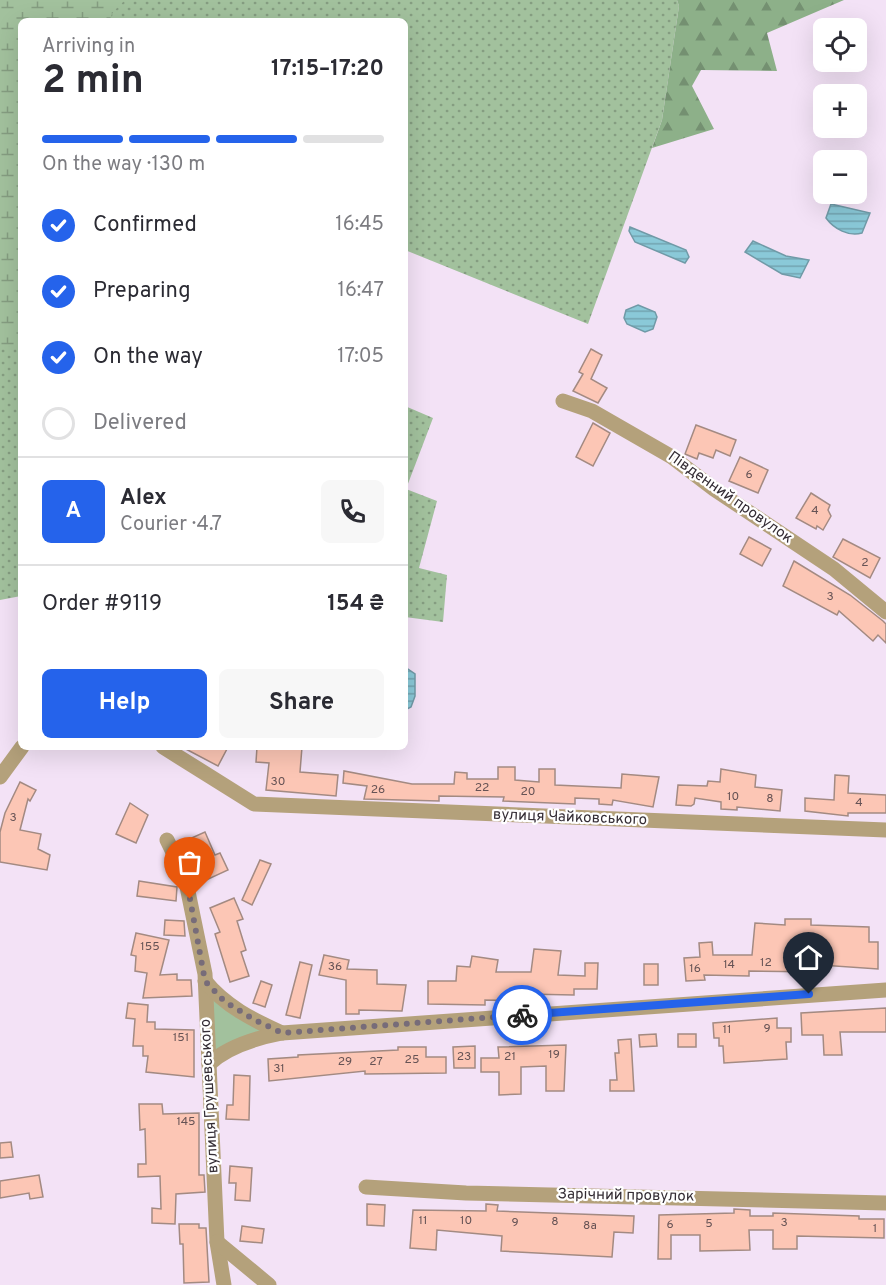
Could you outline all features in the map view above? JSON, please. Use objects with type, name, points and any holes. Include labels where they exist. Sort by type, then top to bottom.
[{"type":"street","name":"Південний провулок","points":[[563,401],[592,411],[672,457],[714,489],[834,569],[886,612]]},
{"type":"street","points":[[0,777],[20,750]]},
{"type":"street","name":"вулиця Чайковського","points":[[169,750],[254,804],[886,830]]},
{"type":"street","name":"вулиця Грушевського","points":[[166,840],[185,876],[205,981],[217,1242],[224,1285]]},
{"type":"street","points":[[205,981],[224,1001],[282,1033]]},
{"type":"street","points":[[209,1064],[219,1055],[237,1047],[261,1037],[282,1033],[886,990]]},
{"type":"street","name":"Зарічний провулок","points":[[366,1187],[466,1193],[886,1203]]},
{"type":"street","points":[[217,1242],[269,1285]]},
{"type":"green space","points":[[0,0],[677,0],[679,6],[662,120],[588,324],[408,251],[408,18],[18,18],[18,597],[0,600]]},
{"type":"green space","points":[[0,0],[125,0],[110,18],[18,18],[18,345],[0,348]]},
{"type":"green space","points":[[677,0],[844,0],[767,33],[777,71],[701,70],[692,86],[714,129],[652,148],[662,120],[679,6]]},
{"type":"green space","points":[[408,407],[433,418],[408,484]]},
{"type":"green space","points":[[408,490],[437,501],[419,568],[447,575],[443,622],[408,617]]},
{"type":"green space","points":[[210,987],[282,1033],[209,1064]]},
{"type":"water","points":[[831,204],[870,213],[862,233],[857,234],[837,229],[826,218]]},
{"type":"water","points":[[630,227],[686,250],[689,257],[685,263],[635,242],[629,231]]},
{"type":"water","points":[[753,241],[786,256],[809,260],[800,278],[782,274],[745,252]]},
{"type":"water","points":[[638,305],[655,312],[657,317],[653,329],[645,332],[627,324],[624,318],[626,310]]},
{"type":"water","points":[[408,669],[415,674],[415,696],[411,707],[408,708]]},
{"type":"building","points":[[591,349],[602,355],[591,379],[607,388],[598,403],[573,391],[583,374],[579,372]]},
{"type":"building","points":[[593,423],[610,433],[593,466],[576,457]]},
{"type":"building","points":[[696,425],[736,440],[730,456],[716,450],[713,458],[699,453],[697,459],[685,454]]},
{"type":"building","points":[[740,457],[768,470],[758,493],[729,481]]},
{"type":"building","points":[[811,493],[830,505],[828,510],[831,516],[823,530],[817,526],[816,529],[796,518]]},
{"type":"building","points":[[749,537],[771,549],[762,566],[740,554]]},
{"type":"building","points":[[843,539],[880,558],[870,578],[833,557]]},
{"type":"building","points":[[794,561],[850,595],[883,621],[886,624],[886,643],[878,635],[873,641],[839,611],[837,615],[783,586]]},
{"type":"building","points":[[188,750],[226,750],[218,766]]},
{"type":"building","points":[[257,750],[302,750],[300,772],[338,775],[336,796],[266,790],[269,763],[256,762]]},
{"type":"building","points":[[498,767],[515,767],[515,780],[539,782],[539,769],[555,769],[555,785],[621,788],[622,774],[659,777],[653,807],[613,800],[612,805],[599,804],[599,799],[575,798],[575,804],[503,801],[504,797],[439,796],[439,801],[364,799],[367,786],[343,783],[344,771],[412,784],[454,784],[455,772],[467,773],[467,779],[498,779]]},
{"type":"building","points":[[721,769],[756,775],[755,787],[782,790],[780,811],[737,807],[737,810],[721,809],[721,802],[695,798],[691,806],[676,805],[678,785],[707,786],[708,781],[720,782]]},
{"type":"building","points":[[835,775],[849,776],[848,793],[886,795],[886,813],[848,813],[848,816],[805,811],[805,798],[834,800]]},
{"type":"building","points":[[20,782],[36,790],[30,801],[28,799],[20,830],[41,834],[38,849],[50,855],[47,870],[0,862],[0,832],[5,813]]},
{"type":"building","points":[[130,803],[148,815],[136,843],[116,834]]},
{"type":"building","points":[[205,832],[215,855],[220,853],[228,870],[204,881],[192,855],[195,851],[187,840]]},
{"type":"building","points":[[260,860],[271,864],[252,905],[242,900]]},
{"type":"building","points":[[139,881],[177,887],[176,901],[137,896]]},
{"type":"building","points":[[234,898],[243,919],[237,921],[246,950],[241,952],[249,976],[230,982],[215,934],[220,932],[210,908]]},
{"type":"building","points":[[785,919],[811,919],[811,925],[869,927],[869,942],[878,942],[878,969],[821,965],[821,972],[749,971],[749,976],[704,975],[705,980],[686,981],[684,958],[700,957],[699,943],[712,942],[713,955],[752,955],[755,923],[785,925]]},
{"type":"building","points":[[165,920],[184,921],[185,936],[164,935]]},
{"type":"building","points":[[136,933],[169,940],[160,975],[177,974],[177,980],[191,980],[192,996],[143,998],[147,973],[135,971],[136,956],[131,955]]},
{"type":"building","points":[[534,949],[561,951],[558,975],[585,976],[585,963],[598,963],[597,989],[574,989],[574,995],[525,994],[525,1001],[485,1000],[485,1005],[428,1004],[428,981],[456,981],[457,966],[470,967],[472,956],[498,960],[496,972],[531,972]]},
{"type":"building","points":[[324,955],[349,960],[347,969],[377,970],[377,984],[406,985],[402,1011],[359,1010],[359,1014],[346,1014],[346,980],[319,975]]},
{"type":"building","points":[[300,962],[312,965],[300,1018],[286,1015]]},
{"type":"building","points":[[644,964],[658,964],[658,985],[644,985]]},
{"type":"building","points":[[261,981],[272,985],[265,1007],[253,1003]]},
{"type":"building","points":[[128,1003],[148,1005],[147,1022],[155,1022],[155,1029],[194,1030],[194,1077],[146,1072],[148,1056],[143,1056],[143,1046],[133,1046],[135,1019],[126,1018]]},
{"type":"building","points":[[886,1008],[886,1032],[840,1032],[842,1055],[824,1055],[823,1035],[802,1035],[801,1013]]},
{"type":"building","points":[[777,1018],[777,1028],[791,1028],[791,1042],[786,1042],[787,1059],[724,1063],[723,1046],[719,1046],[719,1038],[714,1038],[713,1023]]},
{"type":"building","points":[[656,1034],[657,1046],[640,1047],[639,1035]]},
{"type":"building","points":[[678,1034],[696,1034],[696,1047],[678,1047]]},
{"type":"building","points":[[631,1039],[634,1091],[610,1091],[610,1080],[617,1080],[615,1053],[619,1053],[618,1040]]},
{"type":"building","points":[[566,1045],[564,1091],[546,1091],[546,1066],[521,1067],[521,1094],[499,1095],[499,1072],[481,1072],[481,1058],[499,1058],[498,1047]]},
{"type":"building","points":[[475,1046],[475,1068],[454,1068],[453,1047]]},
{"type":"building","points":[[398,1047],[426,1047],[426,1057],[446,1057],[446,1073],[365,1074],[365,1071],[269,1081],[268,1059],[298,1057],[298,1055],[398,1050]]},
{"type":"building","points":[[234,1075],[250,1076],[249,1120],[226,1119],[227,1105],[233,1105]]},
{"type":"building","points":[[139,1104],[162,1104],[163,1114],[199,1113],[199,1175],[204,1175],[205,1192],[176,1194],[175,1224],[152,1223],[152,1208],[161,1209],[160,1176],[138,1177],[138,1164],[146,1164],[145,1129],[140,1130]]},
{"type":"building","points":[[11,1142],[13,1157],[0,1158],[0,1143]]},
{"type":"building","points":[[230,1166],[252,1168],[250,1201],[235,1200],[236,1183],[229,1183]]},
{"type":"building","points":[[39,1175],[43,1197],[30,1199],[29,1193],[0,1198],[0,1181]]},
{"type":"building","points":[[367,1204],[385,1205],[384,1226],[367,1225]]},
{"type":"building","points":[[486,1204],[498,1205],[497,1211],[634,1216],[633,1233],[614,1232],[612,1257],[501,1251],[502,1236],[437,1230],[436,1250],[410,1248],[413,1210],[486,1211]]},
{"type":"building","points":[[734,1209],[750,1210],[750,1216],[773,1216],[773,1213],[884,1219],[884,1238],[797,1236],[797,1249],[773,1249],[773,1230],[749,1230],[750,1250],[700,1251],[700,1235],[671,1235],[671,1259],[658,1259],[659,1215],[734,1213]]},
{"type":"building","points":[[179,1224],[199,1224],[199,1228],[206,1228],[209,1282],[184,1283],[183,1244],[180,1244]]},
{"type":"building","points":[[242,1226],[264,1229],[262,1243],[240,1241]]},
{"type":"way so far","points":[[190,899],[205,981],[224,1001],[282,1033],[522,1015]]},
{"type":"route","points":[[522,1015],[809,994]]}]
